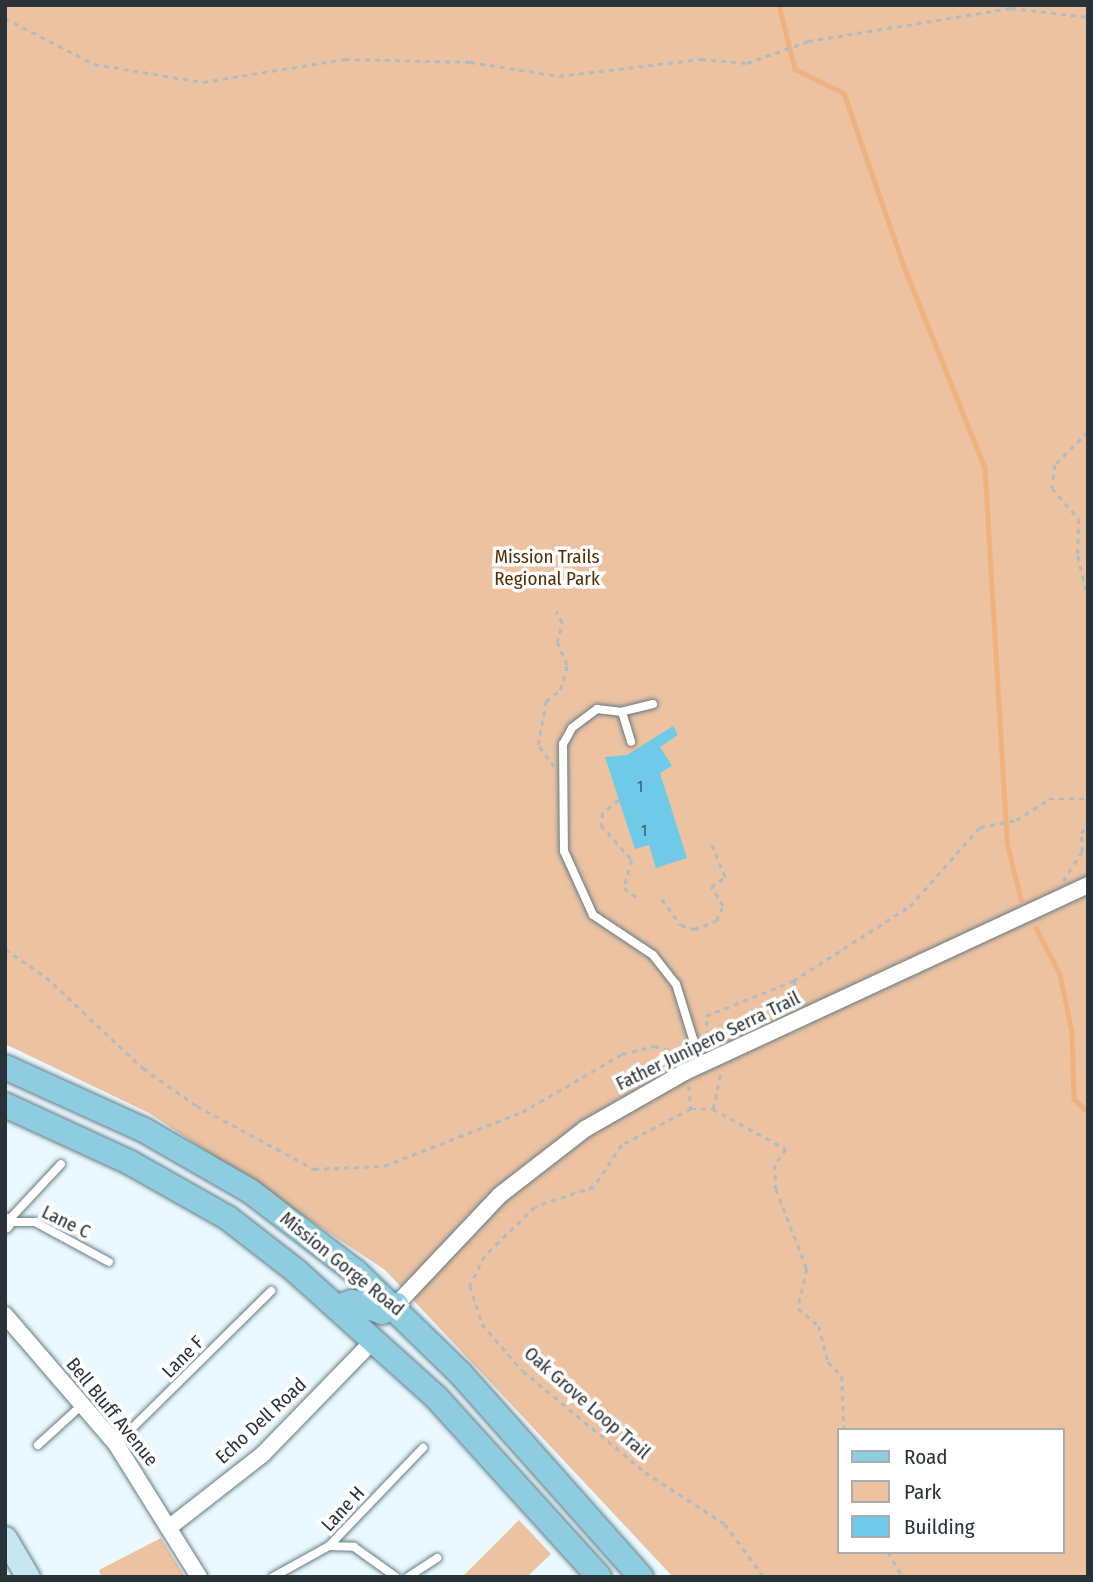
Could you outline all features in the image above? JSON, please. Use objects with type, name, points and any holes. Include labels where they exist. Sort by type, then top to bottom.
[{"type":"main road","name":"Mission Gorge Road","points":[[5,1067],[144,1130],[250,1191],[396,1305],[641,1577]]},
{"type":"main road","name":"Mission Gorge Road","points":[[5,1105],[129,1162],[228,1218],[337,1307],[436,1397],[599,1577]]},
{"type":"main road","points":[[337,1307],[352,1302],[382,1312],[396,1305]]},
{"type":"main road","points":[[5,1538],[28,1577]]},
{"type":"street","name":"Father Junipero Serra Trail","points":[[396,1305],[500,1195],[585,1129],[684,1073],[699,1057],[806,1015],[1088,885]]},
{"type":"street","name":"Bell Bluff Avenue","points":[[5,1315],[116,1444],[171,1526],[199,1577]]},
{"type":"street","name":"Echo Dell Road","points":[[171,1526],[263,1454],[374,1340]]},
{"type":"lane","points":[[653,704],[622,712],[597,709],[582,718],[563,744],[564,851],[593,915],[653,955],[676,984],[699,1057]]},
{"type":"lane","points":[[622,712],[631,741]]},
{"type":"lane","points":[[6,1222],[61,1164]]},
{"type":"lane","name":"Lane C","points":[[6,1222],[35,1222],[109,1262]]},
{"type":"lane","name":"Lane F","points":[[116,1444],[271,1291]]},
{"type":"lane","points":[[38,1445],[82,1405]]},
{"type":"lane","name":"Lane H","points":[[273,1577],[329,1546],[423,1448]]},
{"type":"lane","points":[[329,1546],[354,1547],[396,1577]]},
{"type":"lane","points":[[408,1577],[437,1558]]},
{"type":"path","points":[[5,18],[94,64],[204,82],[355,58],[470,62],[559,76],[701,60],[747,63],[808,41],[1011,8],[1088,17]]},
{"type":"path","points":[[1088,432],[1055,465],[1052,488],[1079,519],[1078,555],[1088,598]]},
{"type":"path","points":[[556,611],[562,623],[557,643],[567,664],[561,690],[546,701],[538,745],[547,761],[563,768]]},
{"type":"path","points":[[713,1109],[722,1068],[713,1051],[706,1016],[794,980],[910,906],[980,827],[1016,820],[1049,799],[1088,799]]},
{"type":"path","points":[[619,800],[603,813],[601,825],[632,860],[624,888],[638,898]]},
{"type":"path","points":[[1069,894],[1064,874],[1082,852],[1081,833],[1088,825]]},
{"type":"path","points":[[662,899],[681,925],[694,929],[716,921],[723,906],[711,887],[725,877],[710,841]]},
{"type":"path","points":[[5,949],[46,977],[143,1068],[197,1106],[314,1169],[384,1166],[422,1155],[522,1112],[622,1054],[654,1046],[676,1056],[699,1057],[713,1051]]},
{"type":"path","points":[[794,980],[806,1015]]},
{"type":"path","points":[[684,1073],[691,1109],[713,1109],[786,1149],[775,1166],[776,1189],[807,1269],[798,1308],[819,1326],[828,1362],[842,1376],[844,1428]]},
{"type":"path","name":"Oak Grove Loop Trail","points":[[691,1109],[622,1145],[594,1187],[535,1207],[485,1256],[470,1286],[482,1324],[523,1371],[645,1472],[725,1524],[764,1577]]},
{"type":"path","points":[[889,1554],[903,1577]]},
{"type":"green space","name":"Mission Trails Regional Park","points":[[5,5],[1088,5],[1088,1577],[673,1577],[385,1270],[149,1113],[5,1044]]},
{"type":"green space","points":[[519,1520],[551,1554],[527,1577],[462,1577]]},
{"type":"green space","points":[[161,1538],[185,1577],[101,1577],[99,1570]]},
{"type":"building","points":[[673,726],[678,735],[660,747],[672,766],[660,773],[687,858],[656,868],[649,845],[635,849],[605,757],[627,755]]},
{"type":"waterway","points":[[779,5],[795,69],[844,93],[905,269],[985,468],[1007,842],[1021,899]]},
{"type":"waterway","points":[[1036,928],[1060,974],[1072,1032],[1074,1099],[1088,1112]]}]
